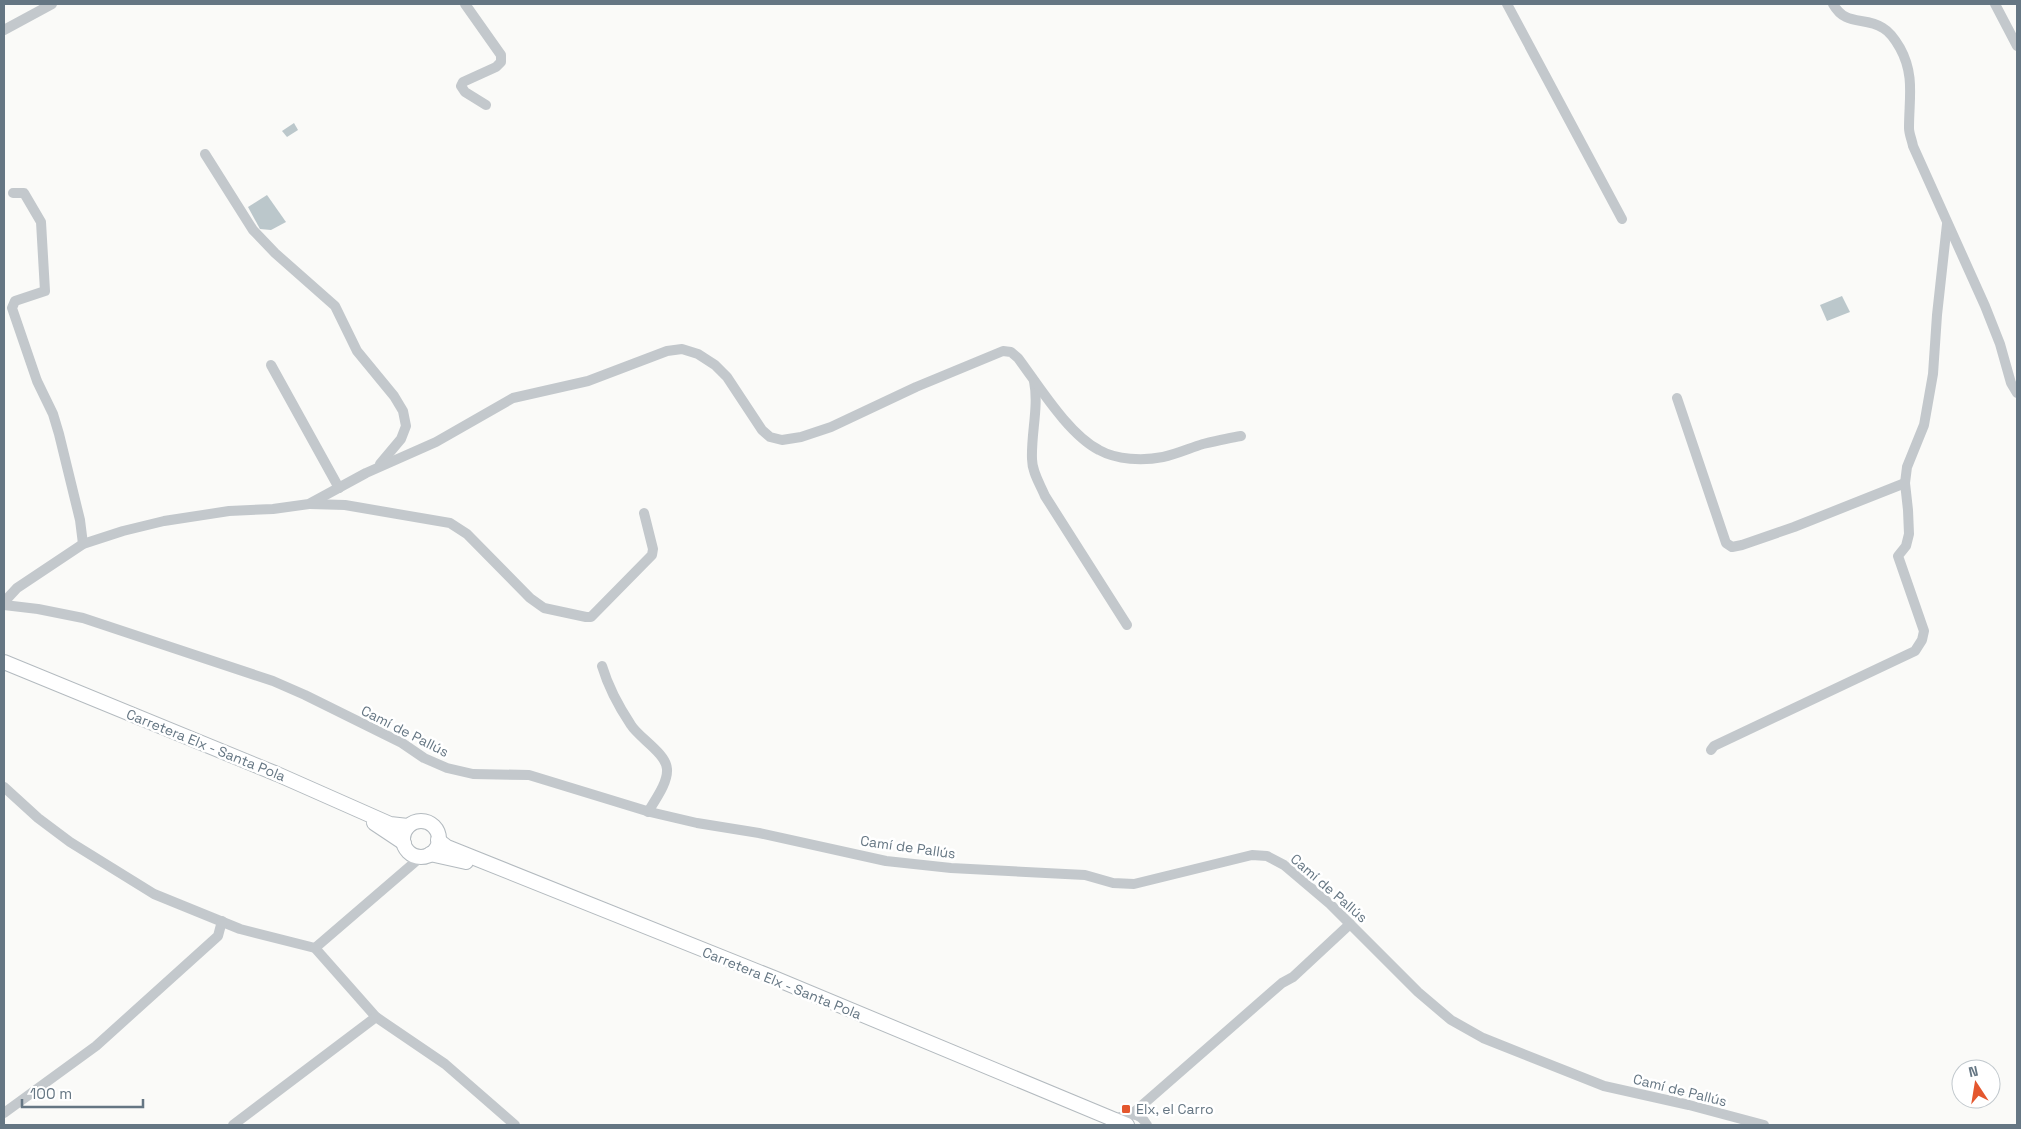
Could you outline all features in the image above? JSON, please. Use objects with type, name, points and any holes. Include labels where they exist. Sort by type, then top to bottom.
[{"type":"main road","name":"Carretera Elx - Santa Pola","points":[[4,662],[268,770],[390,824],[408,826]]},
{"type":"main road","name":"Carretera Elx - Santa Pola","points":[[4,670],[373,823],[415,854],[471,863],[1113,1122],[1129,1120]]},
{"type":"main road","points":[[417,821],[428,822],[436,830],[438,840],[437,845],[415,854],[403,837],[408,826],[417,821]]},
{"type":"main road","name":"Carretera Elx - Santa Pola","points":[[438,840],[446,847],[774,978],[940,1049],[1054,1093],[1113,1122]]},
{"type":"street","points":[[4,30],[52,4]]},
{"type":"street","points":[[464,4],[501,55],[501,62],[496,67],[463,82],[460,86],[465,92],[486,105]]},
{"type":"street","points":[[1507,4],[1622,219]]},
{"type":"street","points":[[1833,4],[1837,11],[1853,21],[1871,23],[1884,28],[1896,40],[1905,57],[1910,73],[1909,129],[1911,138],[1997,336],[2011,383],[2017,393]]},
{"type":"street","points":[[1995,4],[2017,46]]},
{"type":"street","points":[[205,154],[253,230],[275,254],[335,306],[357,350],[394,396],[403,411],[406,426],[400,439],[376,469]]},
{"type":"street","points":[[14,193],[24,194],[41,222],[45,291],[15,301],[12,308],[37,381],[53,414],[80,520],[83,544]]},
{"type":"street","points":[[1710,750],[1714,746],[1915,651],[1922,640],[1924,630],[1898,556],[1906,546],[1909,534],[1905,483],[1907,467],[1924,425],[1933,374],[1947,224]]},
{"type":"street","points":[[309,504],[376,469],[436,442],[513,398],[573,385],[666,351],[682,348],[698,354],[727,377],[762,430],[770,437],[782,440],[801,437],[831,427],[916,386],[1003,351],[1011,352],[1018,358],[1078,434],[1099,450],[1120,457],[1144,459],[1164,457],[1205,444],[1241,436]]},
{"type":"street","points":[[271,364],[339,488]]},
{"type":"street","points":[[1034,380],[1036,413],[1032,460],[1034,473],[1045,496],[1127,626]]},
{"type":"street","points":[[1677,398],[1726,543],[1732,546],[1742,545],[1794,527],[1905,483]]},
{"type":"street","points":[[4,604],[17,588],[83,544],[123,531],[164,521],[229,511],[273,509],[309,504],[345,505],[450,523],[467,534],[530,598],[544,608],[586,617],[590,616],[652,555],[653,549],[644,513]]},
{"type":"street","name":"Camí de Pallús","points":[[4,604],[83,618],[273,681],[402,743],[424,758],[447,768],[473,774],[529,775],[648,812],[697,823],[759,833],[886,861],[951,868],[1085,875],[1113,883],[1134,884],[1252,855],[1267,856],[1284,865],[1330,904],[1418,992],[1451,1020],[1483,1038],[1604,1086],[1689,1105],[1764,1125]]},
{"type":"street","points":[[602,666],[607,683],[631,726],[663,759],[667,770],[663,787],[648,812]]},
{"type":"street","points":[[4,787],[38,818],[70,842],[154,894],[240,929],[315,948],[376,1017],[445,1064],[515,1125]]},
{"type":"street","points":[[315,948],[378,896],[415,854]]},
{"type":"street","points":[[4,1113],[96,1046],[121,1025],[218,936],[222,921]]},
{"type":"street","points":[[1129,1120],[1350,924]]},
{"type":"street","points":[[234,1125],[376,1017]]},
{"type":"street","points":[[1129,1120],[1140,1117],[1147,1125]]},
{"type":"shaded area","points":[[294,123],[298,130],[287,137],[282,131]]},
{"type":"shaded area","points":[[267,195],[286,222],[271,230],[260,229],[248,207]]},
{"type":"shaded area","points":[[1842,296],[1850,312],[1827,321],[1820,305]]},
{"type":"place","name":"Elx, el Carro","points":[[1126,1109]]}]
